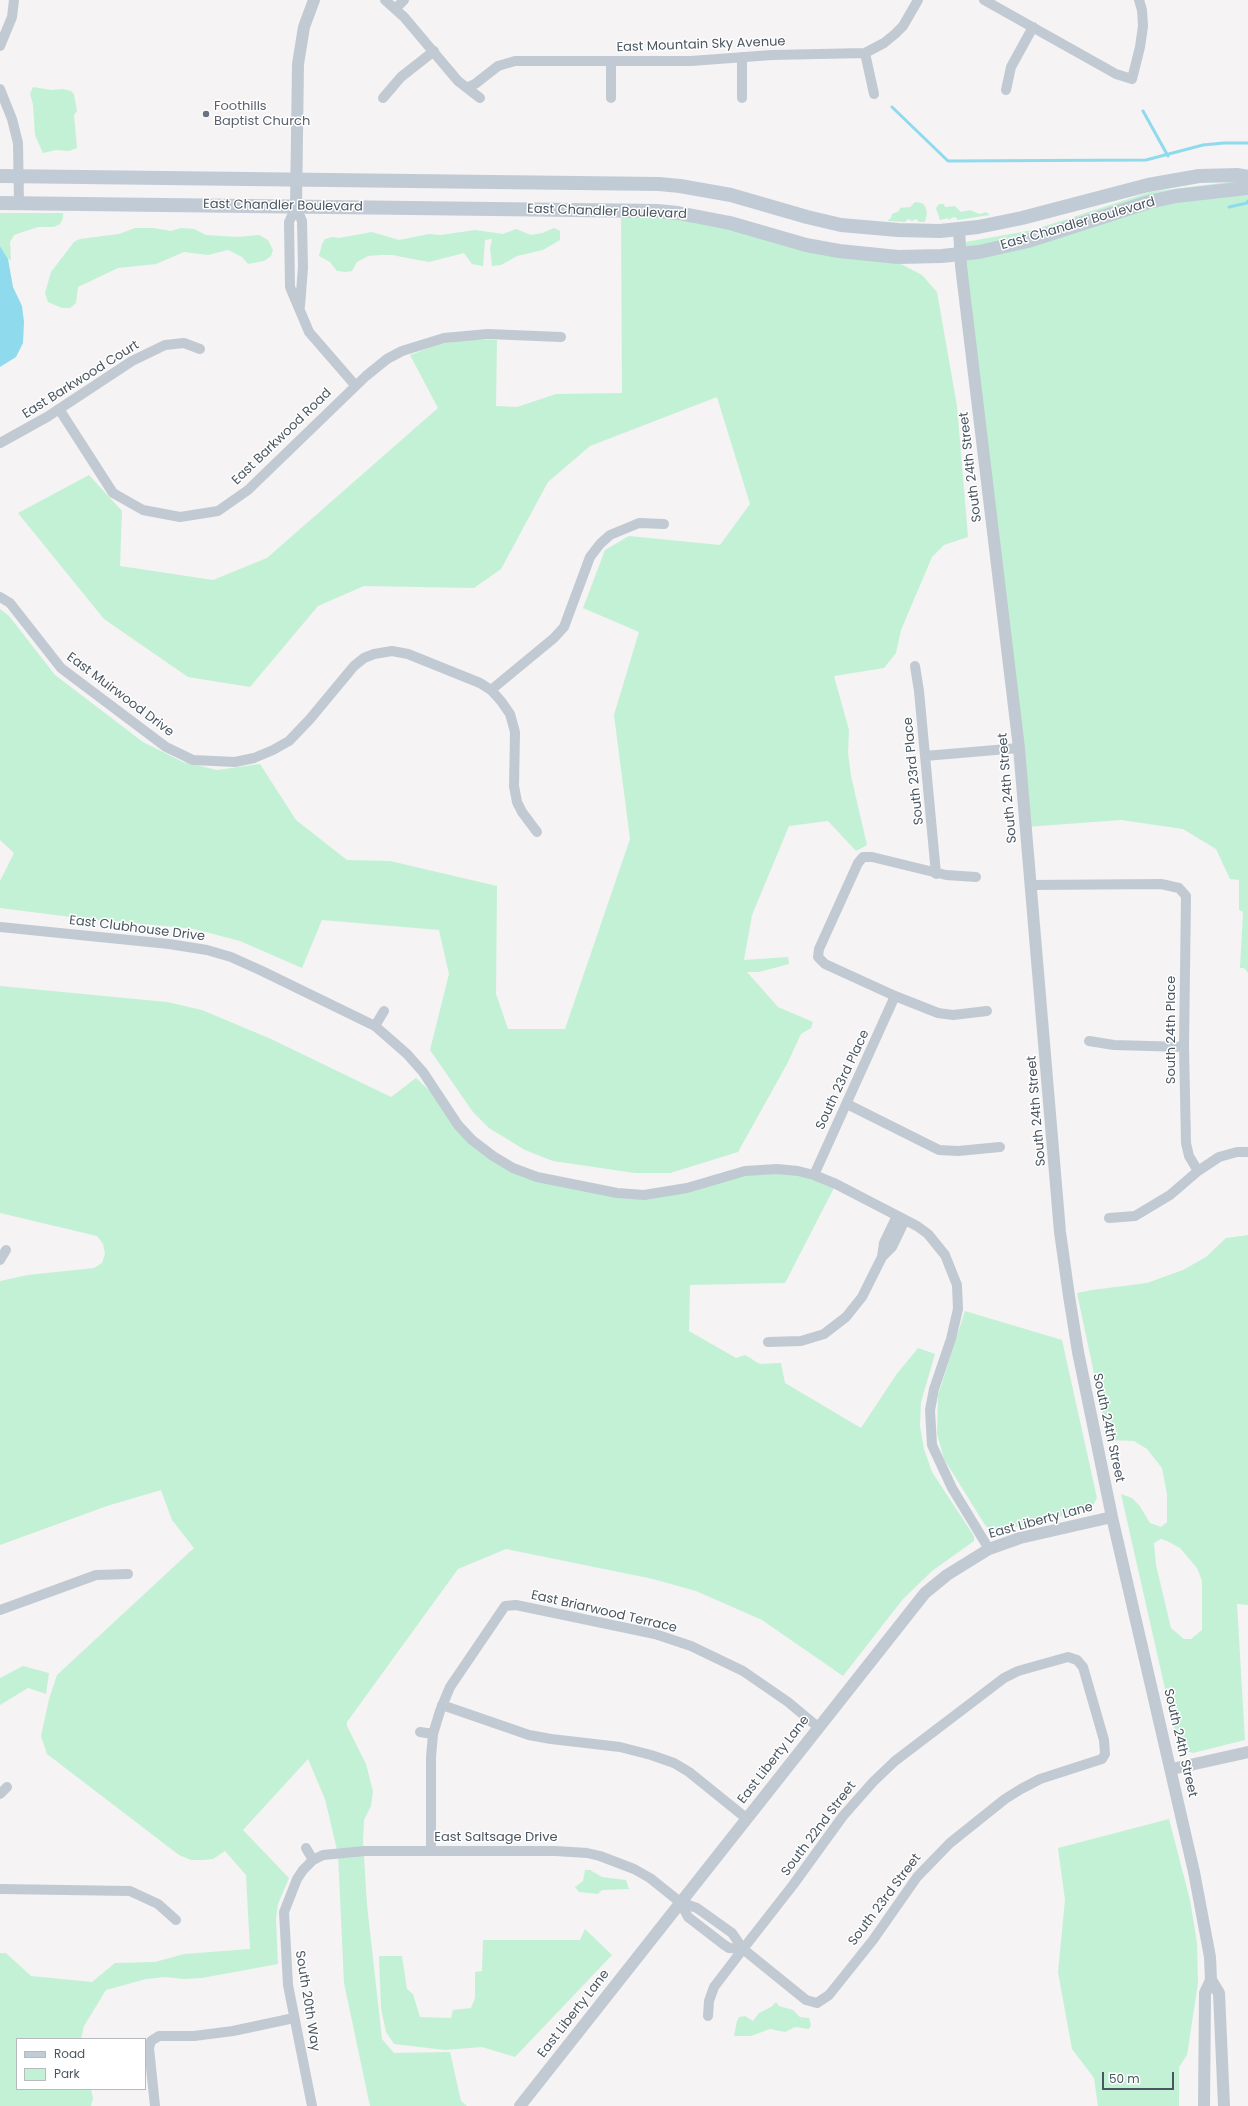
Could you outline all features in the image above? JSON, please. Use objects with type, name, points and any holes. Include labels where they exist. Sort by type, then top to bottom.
[{"type":"main road","name":"East Chandler Boulevard","points":[[0,176],[666,185],[731,195],[807,217],[847,226],[898,230],[959,229],[1022,218],[1148,185],[1199,176],[1238,175],[1248,177]]},
{"type":"main road","name":"East Chandler Boulevard","points":[[0,203],[463,208],[678,213],[730,223],[806,244],[839,251],[898,257],[942,256],[980,252],[1028,241],[1149,202],[1176,196],[1248,188]]},
{"type":"street","points":[[0,46],[12,17],[14,0]]},
{"type":"street","points":[[314,0],[304,27],[298,64],[296,207],[289,222],[290,287],[300,307],[309,332],[355,385]]},
{"type":"street","points":[[385,0],[396,8],[458,81],[468,87],[480,98]]},
{"type":"street","points":[[396,8],[404,0]]},
{"type":"street","name":"East Mountain Sky Avenue","points":[[468,87],[475,84],[498,66],[506,62],[528,60],[691,60],[864,53],[884,43],[895,34],[903,26],[918,0]]},
{"type":"street","points":[[984,0],[1116,74],[1132,79],[1140,47],[1142,26],[1142,10],[1139,0]]},
{"type":"street","points":[[1006,90],[1011,67],[1033,27]]},
{"type":"street","points":[[383,98],[401,77],[434,51]]},
{"type":"street","points":[[864,53],[874,94]]},
{"type":"street","points":[[742,57],[742,98]]},
{"type":"street","points":[[611,61],[611,98]]},
{"type":"street","points":[[0,89],[12,119],[18,143],[19,203]]},
{"type":"street","name":"South 24th Street","points":[[959,229],[960,253],[1019,748],[1066,1276],[1078,1352],[1112,1517],[1172,1769],[1203,1915],[1211,1980],[1219,1992],[1224,2106]]},
{"type":"street","name":"East Barkwood Road","points":[[59,409],[113,493],[142,510],[180,517],[218,511],[248,490],[355,385],[387,359],[402,351],[444,338],[488,334],[561,337]]},
{"type":"street","name":"East Barkwood Court","points":[[0,443],[22,432],[132,361],[165,345],[184,343],[200,349]]},
{"type":"street","points":[[538,832],[522,812],[516,797],[514,786],[515,732],[510,714],[491,690],[554,638],[564,626],[590,557],[600,544],[610,535],[639,523],[664,524]]},
{"type":"street","name":"East Muirwood Drive","points":[[0,596],[10,603],[61,668],[166,747],[193,760],[235,762],[254,758],[278,747],[289,740],[310,719],[354,666],[364,658],[374,654],[392,651],[408,654],[480,683],[491,690]]},
{"type":"street","name":"South 23rd Place","points":[[915,666],[926,756],[936,874]]},
{"type":"street","points":[[926,756],[1019,748]]},
{"type":"street","points":[[976,877],[958,877],[936,874],[872,857],[863,857],[858,863],[819,949],[818,957],[825,964],[895,996],[938,1013],[953,1015],[987,1011]]},
{"type":"street","name":"South 24th Place","points":[[1030,885],[1161,884],[1179,888],[1186,896],[1184,1047],[1186,1143],[1189,1156],[1198,1171]]},
{"type":"street","name":"East Clubhouse Drive","points":[[0,927],[169,944],[208,950],[231,957],[262,971],[375,1026],[407,1054],[423,1072],[458,1125],[472,1140],[493,1156],[513,1168],[537,1177],[617,1193],[644,1195],[687,1188],[745,1171],[777,1169],[814,1175],[901,1218],[928,1234],[945,1255],[957,1285],[958,1309],[951,1339],[934,1389],[930,1410],[932,1445],[952,1488],[989,1549]]},
{"type":"street","name":"South 23rd Place","points":[[814,1175],[895,996]]},
{"type":"street","points":[[375,1026],[384,1011]]},
{"type":"street","points":[[1089,1041],[1114,1045],[1184,1047]]},
{"type":"street","points":[[847,1104],[939,1150],[958,1151],[1000,1147]]},
{"type":"street","points":[[1109,1218],[1136,1216],[1170,1195],[1198,1171],[1219,1157],[1237,1152],[1248,1152]]},
{"type":"street","points":[[768,1342],[801,1341],[824,1334],[834,1328],[853,1310],[901,1218]]},
{"type":"street","points":[[0,1260],[6,1250]]},
{"type":"street","name":"East Liberty Lane","points":[[520,2106],[925,1593],[947,1574],[989,1549],[1020,1538],[1112,1517]]},
{"type":"street","points":[[0,1610],[96,1574],[128,1574]]},
{"type":"street","name":"East Briarwood Terrace","points":[[442,1705],[450,1687],[505,1606],[524,1607],[647,1632],[686,1644],[720,1658],[743,1671],[798,1710],[818,1727]]},
{"type":"street","name":"South 22nd Street","points":[[708,2016],[709,2001],[714,1987],[793,1885],[843,1816],[873,1782],[895,1761],[1004,1678],[1018,1671],[1068,1657],[1077,1660]]},
{"type":"street","name":"South 23rd Street","points":[[818,2003],[829,1995],[873,1940],[917,1877],[950,1843],[1013,1793],[1040,1779],[1091,1764],[1102,1759],[1105,1754],[1104,1740],[1083,1668],[1077,1660]]},
{"type":"street","points":[[431,1851],[431,1757],[434,1734],[442,1705],[529,1735],[620,1747],[674,1763],[689,1772],[746,1818]]},
{"type":"street","points":[[420,1732],[434,1734]]},
{"type":"street","points":[[1172,1769],[1248,1752]]},
{"type":"street","points":[[306,1848],[313,1860]]},
{"type":"street","name":"East Saltsage Drive","points":[[313,1860],[322,1856],[356,1852],[555,1851],[587,1853],[617,1861],[658,1884],[680,1902],[697,1908],[721,1925],[738,1940],[743,1949],[806,2000],[818,2003]]},
{"type":"street","name":"South 20th Way","points":[[312,2106],[294,2018],[285,1957],[284,1912],[297,1879],[303,1870],[313,1860]]},
{"type":"street","points":[[0,1889],[130,1891],[158,1904],[176,1920]]},
{"type":"street","name":"East Saltsage Drive","points":[[680,1902],[688,1917],[712,1936],[729,1948],[743,1949]]},
{"type":"street","points":[[712,1936],[721,1925]]},
{"type":"street","name":"South 24th Street","points":[[1204,2106],[1205,1993],[1211,1980]]},
{"type":"street","points":[[155,2106],[148,2048],[151,2041],[159,2036],[194,2036],[233,2031],[294,2018]]},
{"type":"green space","points":[[33,87],[51,90],[63,89],[71,91],[74,94],[77,111],[74,115],[77,148],[69,151],[56,150],[43,153],[35,135],[33,104],[30,94]]},
{"type":"green space","points":[[1229,182],[1248,182],[1248,973],[1244,968],[1240,968],[1243,912],[1239,910],[1239,880],[1230,879],[1216,849],[1183,829],[1121,820],[1026,827],[960,243],[1033,230],[1150,192]]},
{"type":"green space","points":[[915,202],[922,203],[925,206],[927,213],[925,222],[919,222],[916,219],[912,221],[908,219],[905,222],[887,221],[891,218],[892,214],[899,211],[900,208],[910,207]]},
{"type":"green space","points":[[939,204],[944,204],[945,207],[955,206],[961,212],[970,210],[980,214],[986,212],[990,215],[957,220],[957,218],[953,217],[949,220],[948,218],[940,220],[936,208]]},
{"type":"green space","points":[[0,213],[63,213],[63,218],[60,224],[54,227],[38,227],[14,235],[10,242],[11,260],[8,259],[0,246]]},
{"type":"green space","points":[[621,216],[666,217],[897,262],[922,275],[937,292],[957,406],[968,537],[944,545],[932,557],[901,630],[896,653],[884,668],[834,676],[849,730],[848,753],[851,776],[867,845],[856,851],[828,821],[789,826],[752,915],[744,960],[788,957],[789,964],[759,972],[747,972],[778,1007],[813,1022],[811,1028],[801,1034],[787,1064],[738,1152],[670,1173],[635,1173],[553,1161],[525,1150],[489,1128],[473,1112],[430,1050],[449,974],[439,930],[322,920],[302,968],[240,941],[194,929],[79,918],[0,908],[0,881],[14,853],[0,840],[0,609],[9,616],[55,675],[143,742],[183,762],[217,770],[260,764],[296,820],[347,860],[390,861],[497,886],[496,994],[508,1029],[565,1029],[630,839],[614,715],[639,632],[583,608],[605,550],[629,536],[720,545],[750,504],[717,397],[590,446],[548,482],[501,569],[474,588],[364,586],[318,606],[250,687],[188,677],[104,619],[18,513],[89,475],[122,511],[120,566],[213,580],[267,558],[438,408],[410,355],[440,344],[464,340],[497,340],[496,406],[517,407],[556,394],[622,393]]},
{"type":"green space","points":[[135,228],[153,228],[171,231],[181,228],[194,229],[206,235],[238,237],[259,235],[268,240],[273,250],[271,256],[264,261],[248,264],[242,257],[228,250],[208,255],[184,252],[156,264],[118,268],[78,287],[76,303],[70,308],[62,308],[48,302],[45,293],[51,272],[74,242],[80,239],[119,234]]},
{"type":"green space","points":[[554,228],[560,231],[560,240],[543,250],[517,256],[501,265],[492,266],[490,248],[492,239],[485,240],[483,266],[472,264],[464,253],[429,262],[392,255],[381,255],[368,256],[357,262],[352,271],[346,272],[337,271],[330,262],[319,256],[325,239],[372,232],[399,240],[429,234],[441,235],[475,230],[503,234],[516,229],[531,235],[542,233]]},
{"type":"green space","points":[[0,986],[167,1002],[202,1010],[271,1039],[391,1097],[416,1078],[446,1106],[458,1125],[513,1168],[644,1195],[777,1169],[836,1184],[785,1283],[690,1285],[689,1331],[736,1358],[745,1355],[760,1364],[781,1363],[785,1383],[861,1428],[896,1375],[918,1348],[935,1354],[921,1402],[920,1426],[924,1449],[932,1472],[974,1536],[974,1541],[932,1571],[903,1599],[843,1676],[762,1620],[696,1591],[653,1579],[506,1549],[458,1569],[347,1722],[347,1726],[366,1764],[373,1791],[371,1806],[364,1820],[363,1840],[367,1905],[382,2039],[394,2053],[450,2052],[461,2101],[467,2106],[370,2106],[344,1983],[338,1854],[325,1799],[308,1759],[243,1830],[289,1878],[278,1904],[276,1919],[278,1964],[202,1978],[184,1979],[165,1977],[146,1979],[106,1990],[84,2026],[81,2038],[16,2038],[16,2090],[91,2090],[93,2098],[91,2106],[0,2106],[0,1953],[6,1953],[31,1976],[92,1982],[115,1963],[155,1962],[184,1954],[250,1949],[246,1875],[225,1851],[213,1859],[204,1860],[191,1860],[179,1855],[47,1754],[41,1736],[49,1699],[57,1675],[194,1548],[172,1520],[161,1490],[107,1506],[0,1545],[0,1281],[28,1275],[94,1268],[102,1263],[105,1254],[103,1244],[97,1236],[0,1213]]},
{"type":"green space","points":[[1248,1235],[1248,1605],[1237,1604],[1245,1740],[1193,1753],[1183,1750],[1178,1746],[1121,1494],[1132,1498],[1139,1505],[1150,1523],[1161,1527],[1167,1522],[1167,1494],[1162,1468],[1147,1449],[1134,1441],[1108,1440],[1077,1293],[1147,1283],[1183,1270],[1206,1257],[1226,1238]],"holes":[[[1161,1539],[1180,1548],[1197,1568],[1202,1581],[1202,1630],[1191,1639],[1184,1639],[1171,1628],[1156,1565],[1154,1543]]]},
{"type":"green space","points":[[965,1311],[1062,1340],[1097,1498],[1092,1507],[1083,1511],[995,1532],[991,1531],[985,1525],[944,1459],[937,1434],[938,1395]]},
{"type":"green space","points":[[23,1666],[49,1673],[46,1694],[28,1688],[0,1705],[0,1678]]},
{"type":"green space","points":[[1169,1819],[1190,1900],[1197,1943],[1198,1983],[1187,2055],[1179,2067],[1179,2106],[1098,2106],[1094,2078],[1072,2049],[1058,1972],[1065,1900],[1058,1848]]},
{"type":"green space","points":[[585,1870],[590,1870],[602,1877],[626,1880],[629,1889],[602,1890],[598,1894],[579,1892],[575,1887],[583,1881]]},
{"type":"green space","points":[[585,1929],[612,1955],[515,2057],[482,2047],[445,2050],[394,2044],[386,2032],[381,2008],[379,1956],[402,1956],[407,1989],[413,1994],[420,2017],[451,2018],[453,2010],[471,2008],[475,1998],[475,1972],[482,1971],[483,1940],[580,1940]]},
{"type":"green space","points":[[776,2002],[779,2006],[793,2010],[800,2017],[809,2018],[811,2025],[809,2029],[795,2027],[785,2032],[770,2029],[751,2036],[734,2036],[739,2017],[745,2016],[753,2021],[759,2013],[771,2007]]},
{"type":"water","points":[[0,246],[8,259],[13,287],[22,306],[24,322],[23,343],[16,357],[0,367]]},
{"type":"waterway","points":[[892,107],[948,161],[1146,160],[1203,145],[1248,143]]},
{"type":"waterway","points":[[1143,111],[1168,156]]},
{"type":"waterway","points":[[1229,207],[1247,203],[1248,201]]},
{"type":"place","name":"Foothills Baptist Church","points":[[206,114]]}]
